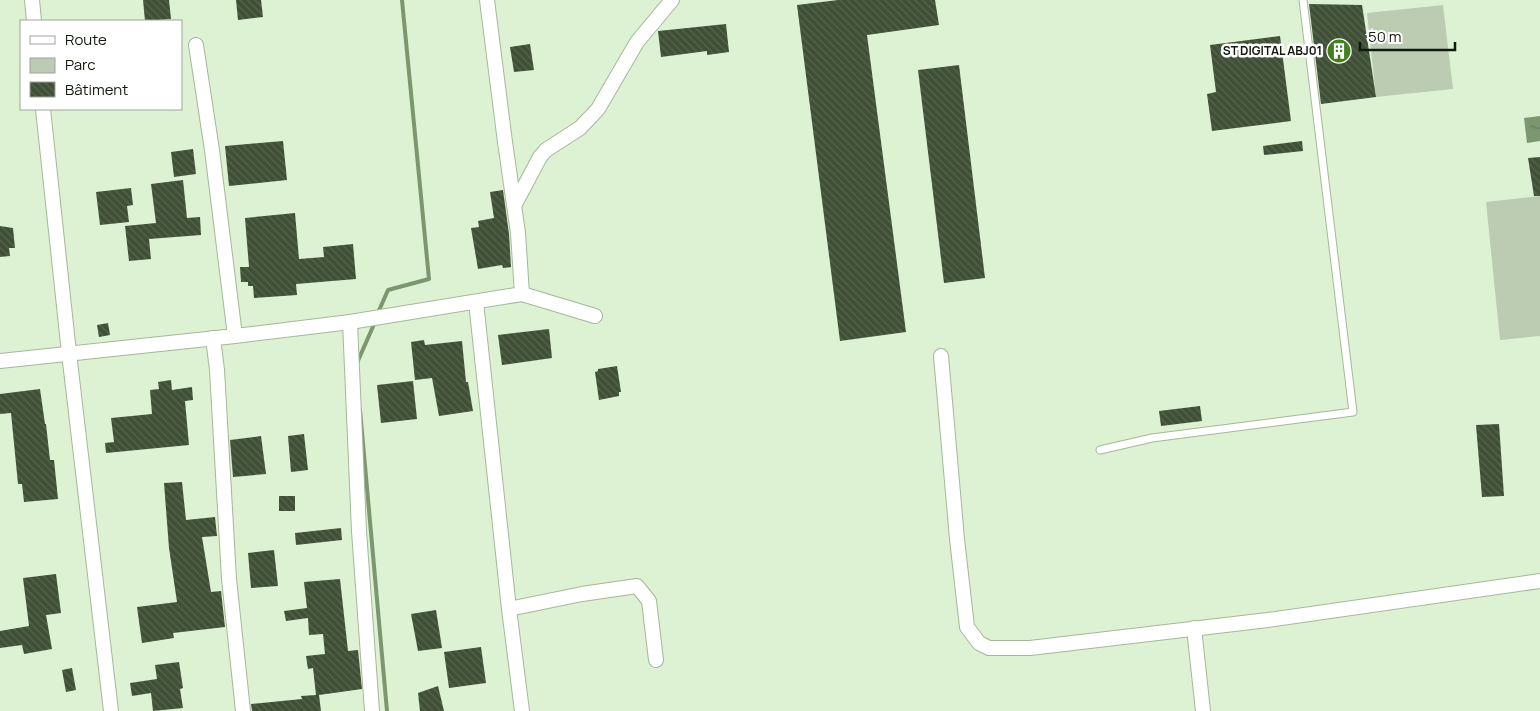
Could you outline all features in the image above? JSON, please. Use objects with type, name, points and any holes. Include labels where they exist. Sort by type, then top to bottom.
[{"type":"street","points":[[32,0],[34,20]]},
{"type":"street","points":[[487,0],[518,233],[522,294]]},
{"type":"street","points":[[514,204],[540,157],[546,150],[580,128],[598,109],[636,42],[672,0]]},
{"type":"street","points":[[196,45],[212,150],[235,336]]},
{"type":"street","points":[[43,110],[69,353],[111,711]]},
{"type":"street","points":[[0,360],[235,336],[350,322],[522,294],[595,316]]},
{"type":"street","points":[[476,302],[522,711]]},
{"type":"street","points":[[350,322],[359,531],[372,711]]},
{"type":"street","points":[[213,338],[217,370],[229,579],[243,711]]},
{"type":"street","points":[[941,356],[957,540],[967,627],[979,643],[990,648],[1030,648],[1268,620],[1540,581]]},
{"type":"street","points":[[509,608],[637,586],[649,601],[656,660]]},
{"type":"street","points":[[1194,628],[1203,711]]},
{"type":"lane","points":[[1100,450],[1152,438],[1353,412],[1303,0]]},
{"type":"green space","points":[[1443,5],[1453,89],[1376,97],[1367,13]]},
{"type":"green space","points":[[1540,196],[1540,336],[1500,340],[1486,202]]},
{"type":"water","points":[[1540,116],[1540,141],[1527,143],[1524,118]]},
{"type":"building","points":[[143,0],[169,0],[171,19],[145,20]]},
{"type":"building","points":[[236,0],[261,0],[263,17],[238,20]]},
{"type":"building","points":[[838,0],[935,0],[939,25],[867,35],[906,332],[840,341],[797,5]]},
{"type":"building","name":"ST DIGITAL ABJ01","points":[[1309,4],[1362,5],[1376,97],[1321,104]]},
{"type":"building","points":[[726,24],[729,52],[707,55],[707,51],[661,57],[658,31]]},
{"type":"building","points":[[1280,36],[1291,121],[1212,131],[1207,94],[1216,92],[1210,45]]},
{"type":"building","points":[[530,44],[534,70],[514,72],[510,47]]},
{"type":"building","points":[[959,65],[985,278],[944,283],[918,70]]},
{"type":"building","points":[[283,141],[287,180],[229,186],[225,146]]},
{"type":"building","points":[[1302,141],[1303,151],[1264,155],[1263,146]]},
{"type":"building","points":[[193,149],[196,174],[174,177],[171,152]]},
{"type":"building","points":[[1540,157],[1540,196],[1534,196],[1528,158]]},
{"type":"building","points":[[183,180],[187,218],[200,217],[201,235],[149,239],[151,259],[129,261],[125,226],[156,223],[151,184]]},
{"type":"building","points":[[131,188],[133,205],[127,206],[129,222],[100,225],[96,192]]},
{"type":"building","points":[[503,190],[511,267],[503,268],[502,265],[478,269],[471,228],[479,227],[478,221],[494,218],[490,192]]},
{"type":"building","points":[[295,213],[299,259],[324,257],[323,247],[353,244],[356,279],[296,284],[297,295],[254,298],[253,286],[248,286],[248,282],[241,282],[240,267],[249,267],[245,218]]},
{"type":"building","points":[[0,226],[13,228],[15,248],[9,248],[10,256],[0,257]]},
{"type":"building","points":[[108,323],[110,335],[99,337],[97,325]]},
{"type":"building","points":[[549,329],[552,358],[502,365],[498,335]]},
{"type":"building","points":[[424,340],[425,345],[462,341],[466,382],[468,382],[473,411],[439,416],[432,378],[415,380],[411,342]]},
{"type":"building","points":[[617,366],[621,392],[619,392],[619,396],[599,400],[595,372],[598,369]]},
{"type":"building","points":[[171,380],[172,390],[192,387],[193,400],[185,401],[189,445],[106,453],[105,443],[114,442],[111,418],[152,414],[150,390],[159,389],[158,382]]},
{"type":"building","points":[[413,381],[417,419],[381,423],[377,385]]},
{"type":"building","points":[[40,389],[50,460],[54,460],[58,499],[24,502],[22,484],[18,484],[11,413],[0,414],[0,394]]},
{"type":"building","points":[[1200,406],[1202,421],[1161,426],[1159,411]]},
{"type":"building","points":[[1499,424],[1504,496],[1482,497],[1476,425]]},
{"type":"building","points":[[304,434],[308,470],[291,472],[288,436]]},
{"type":"building","points":[[261,436],[266,474],[233,477],[230,440]]},
{"type":"building","points":[[182,482],[186,520],[215,517],[217,536],[202,537],[211,592],[221,591],[225,627],[173,633],[174,638],[142,643],[137,607],[177,602],[169,548],[164,483]]},
{"type":"building","points":[[279,496],[295,496],[295,511],[279,511]]},
{"type":"building","points":[[341,528],[342,540],[296,545],[295,533]]},
{"type":"building","points":[[274,550],[278,586],[251,588],[248,553]]},
{"type":"building","points":[[56,574],[61,613],[46,615],[52,649],[24,654],[22,645],[0,648],[0,631],[29,626],[23,578]]},
{"type":"building","points":[[340,579],[348,651],[358,650],[362,689],[319,695],[321,711],[252,711],[251,704],[302,699],[301,696],[316,695],[313,668],[308,669],[306,656],[325,654],[323,634],[309,635],[308,618],[286,621],[284,611],[307,608],[304,582]]},
{"type":"building","points":[[436,610],[442,648],[418,651],[411,614]]},
{"type":"building","points":[[481,647],[486,683],[449,688],[444,652]]},
{"type":"building","points":[[179,662],[183,688],[180,689],[183,708],[153,711],[151,693],[132,696],[130,683],[157,679],[155,665]]},
{"type":"building","points":[[72,668],[76,690],[66,692],[62,670]]},
{"type":"building","points":[[438,686],[444,711],[420,711],[418,693]]},
{"type":"waterway","points":[[377,315],[388,290],[429,279],[402,0]]},
{"type":"waterway","points":[[357,363],[375,322]]},
{"type":"waterway","points":[[360,410],[387,711]]},
{"type":"place","name":"ST DIGITAL ABJ01","points":[[1339,51]]}]
